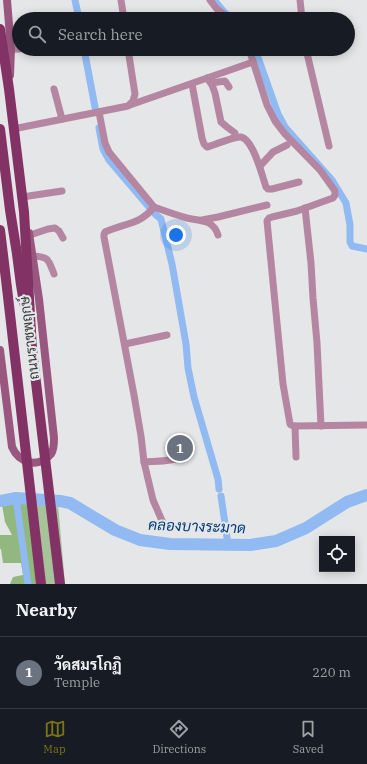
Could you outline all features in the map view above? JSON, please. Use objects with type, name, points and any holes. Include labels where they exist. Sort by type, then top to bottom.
[{"type":"main road","points":[[7,0],[12,31]]},
{"type":"main road","name":"ถนนราชพฤกษ์","points":[[0,29],[24,212],[32,344],[60,584]]},
{"type":"main road","points":[[9,89],[14,56]]},
{"type":"main road","points":[[0,129],[21,285],[32,344]]},
{"type":"main road","name":"ถนนราชพฤกษ์","points":[[0,350],[12,447],[18,457],[24,460],[31,463],[41,461],[52,453],[54,438],[33,256],[30,235],[24,212]]},
{"type":"main road","name":"ถนนราชพฤกษ์","points":[[0,230],[41,584]]},
{"type":"street","points":[[121,0],[123,12]]},
{"type":"street","points":[[210,0],[220,12]]},
{"type":"street","points":[[300,0],[301,12]]},
{"type":"street","points":[[128,106],[133,102],[135,94],[129,56]]},
{"type":"street","points":[[251,56],[267,105],[275,121],[320,170],[335,190],[335,195],[333,198],[297,211],[269,218],[267,221],[283,384],[290,424],[295,426],[367,425]]},
{"type":"street","points":[[308,56],[328,146]]},
{"type":"street","points":[[209,81],[253,62]]},
{"type":"street","points":[[209,81],[215,92],[222,122],[234,133],[235,137]]},
{"type":"street","points":[[13,129],[128,106],[192,84],[209,81],[225,81],[229,88]]},
{"type":"street","points":[[192,84],[202,138],[207,147],[235,137],[241,137],[246,140],[251,147],[260,166],[266,187],[268,189],[299,182]]},
{"type":"street","points":[[54,90],[62,119]]},
{"type":"street","points":[[99,112],[105,143],[109,152],[154,207],[209,223],[215,228],[218,235]]},
{"type":"street","points":[[260,166],[272,152],[287,145]]},
{"type":"street","points":[[22,197],[62,191]]},
{"type":"street","points":[[202,220],[267,205]]},
{"type":"street","points":[[154,207],[143,218],[111,229],[104,234],[125,344],[144,462],[153,500],[163,524]]},
{"type":"street","points":[[305,208],[317,343],[321,426]]},
{"type":"street","points":[[30,235],[55,228],[59,231],[63,238]]},
{"type":"street","points":[[33,256],[47,259],[54,274]]},
{"type":"street","points":[[125,344],[167,335]]},
{"type":"street","points":[[295,426],[296,457]]},
{"type":"street","points":[[144,462],[167,460],[184,456],[184,437]]},
{"type":"green space","points":[[13,502],[28,502],[39,584],[10,584],[13,577],[23,575],[21,563],[3,563],[0,549],[0,535],[12,535],[5,522],[2,505]]},
{"type":"green space","points":[[28,502],[58,503],[65,584],[39,584]]},
{"type":"waterway","points":[[75,0],[78,12]]},
{"type":"waterway","points":[[214,0],[224,12]]},
{"type":"waterway","points":[[85,56],[95,107]]},
{"type":"waterway","points":[[257,56],[278,114],[285,127],[332,180],[346,203],[350,225],[350,242],[352,246],[367,249]]},
{"type":"waterway","points":[[99,128],[103,149],[109,160],[149,207]]},
{"type":"waterway","points":[[155,214],[161,219],[172,264],[194,397],[218,479],[219,489]]},
{"type":"waterway","name":"คลองบางระมาด","points":[[0,501],[16,498],[70,503],[115,530],[140,540],[170,544],[250,545],[276,541],[306,528],[347,502],[367,495]]},
{"type":"waterway","points":[[221,496],[228,544]]},
{"type":"waterway","points":[[16,498],[28,584]]},
{"type":"place","name":"วัดสมรโกฏิ","points":[[180,448]]}]
